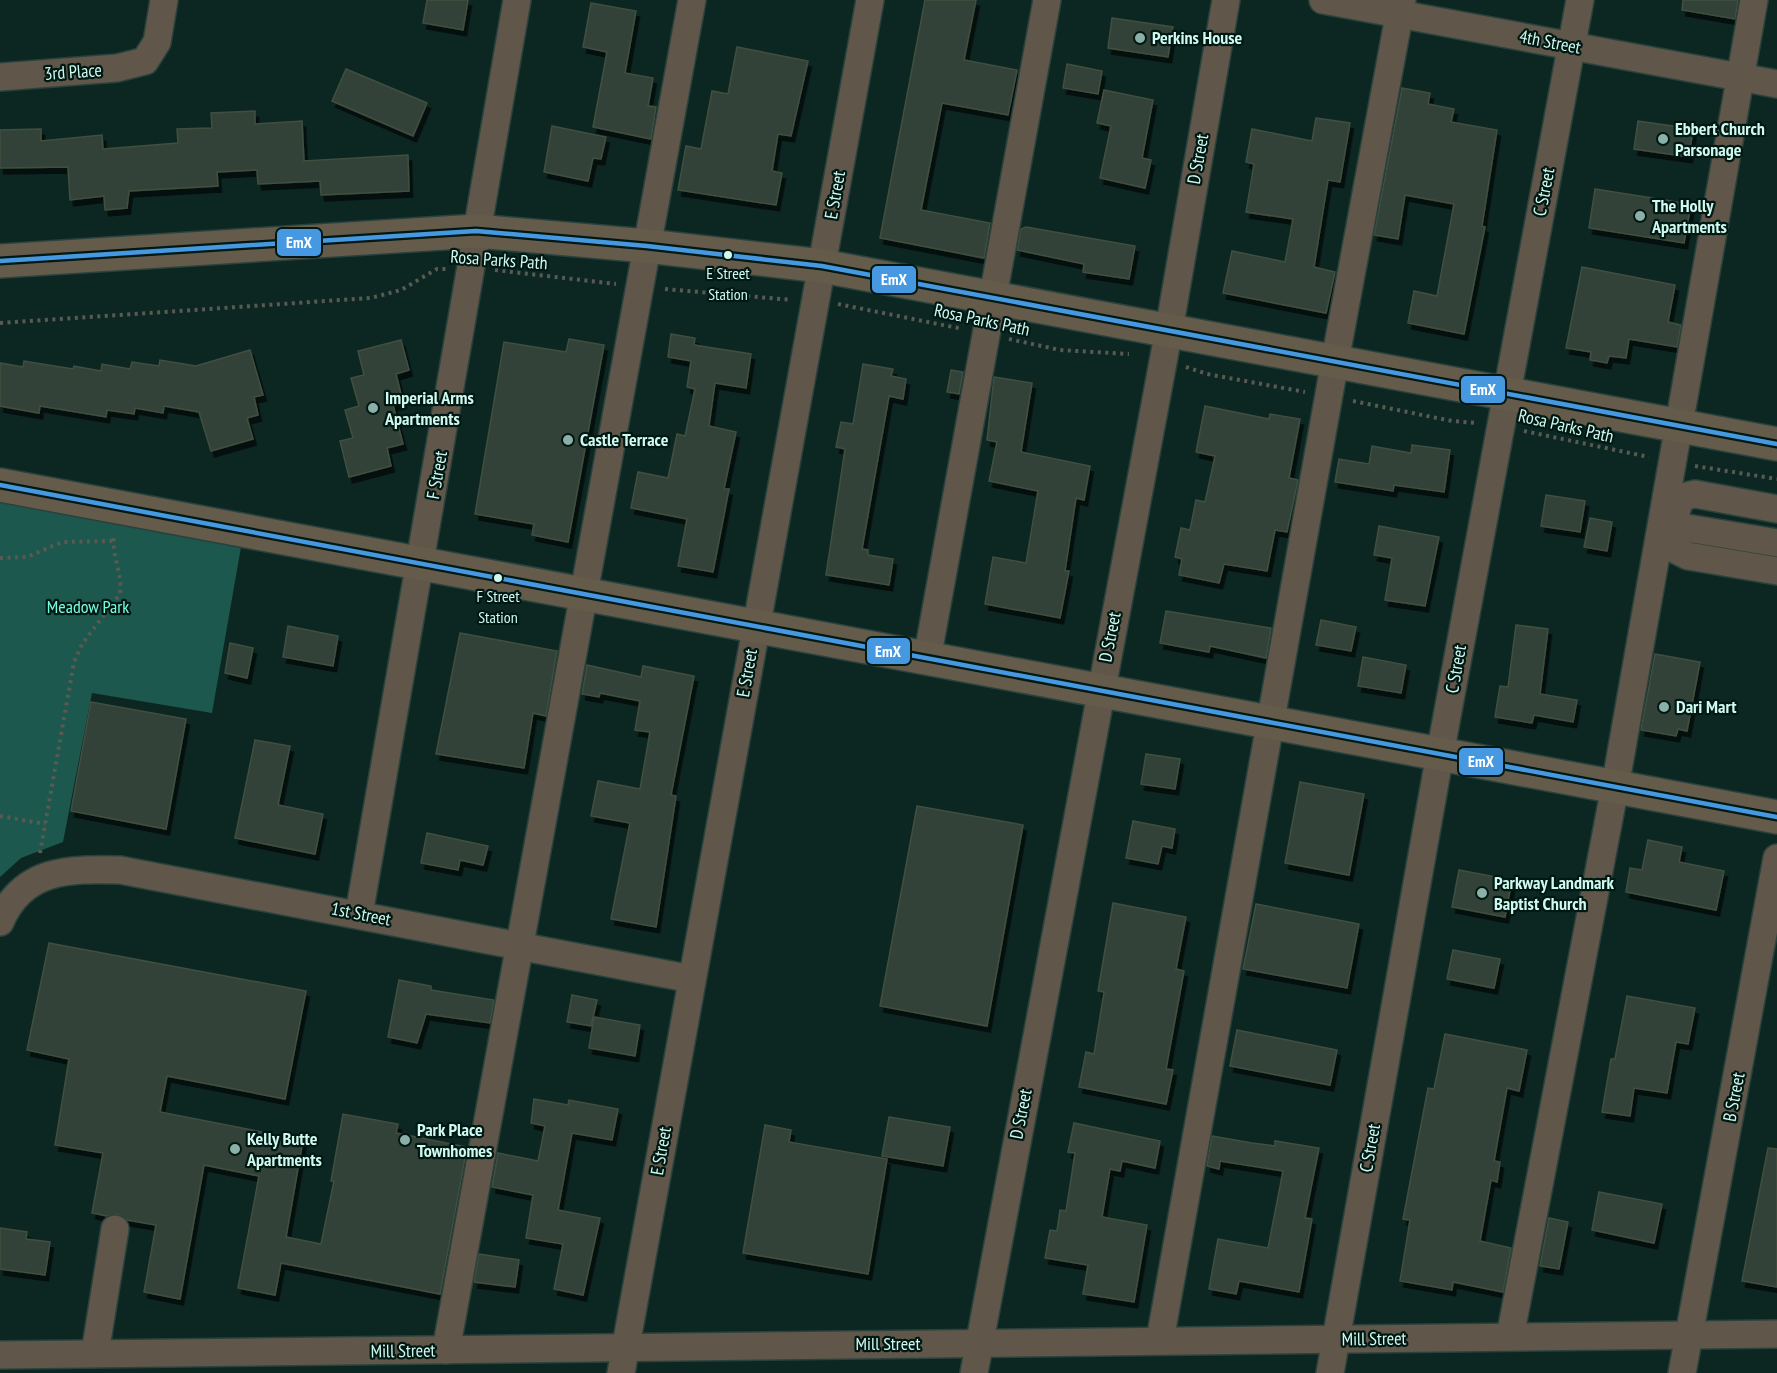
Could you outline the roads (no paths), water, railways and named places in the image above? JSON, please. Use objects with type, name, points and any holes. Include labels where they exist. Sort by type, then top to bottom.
[{"type":"main road","points":[[0,261],[476,231],[647,246],[822,266],[993,297],[1166,345],[1335,361],[1777,444]]},
{"type":"main road","points":[[0,485],[1777,817]]},
{"type":"street","name":"3rd Place","points":[[0,77],[117,69],[145,61],[157,42],[164,0]]},
{"type":"street","name":"F Street","points":[[359,914],[422,563],[476,231],[517,0]]},
{"type":"street","points":[[446,1350],[522,946],[692,0]]},
{"type":"street","name":"E Street","points":[[621,1373],[870,0]]},
{"type":"street","points":[[927,658],[1047,0]]},
{"type":"street","name":"D Street","points":[[974,1373],[1166,345],[1226,0]]},
{"type":"street","name":"4th Street","points":[[1323,0],[1401,7],[1572,46],[1777,84]]},
{"type":"street","name":"C Street","points":[[1330,1373],[1440,754],[1580,0]]},
{"type":"street","points":[[1510,1337],[1615,787],[1754,0]]},
{"type":"street","points":[[1160,1340],[1272,724],[1335,361],[1401,7]]},
{"type":"street","points":[[1777,509],[1695,494],[1681,500],[1669,557],[1671,562],[1680,567],[1777,582]]},
{"type":"street","points":[[1675,526],[1777,527]]},
{"type":"street","points":[[1675,526],[1777,543]]},
{"type":"street","points":[[1675,526],[1674,549],[1680,553],[1777,570]]},
{"type":"street","name":"B Street","points":[[1683,1373],[1777,858]]},
{"type":"street","name":"1st Street","points":[[0,922],[5,910],[32,881],[72,869],[120,870],[692,979]]},
{"type":"street","points":[[95,1353],[115,1229]]},
{"type":"street","name":"Mill Street","points":[[0,1355],[95,1353],[245,1363],[446,1350],[626,1346],[1777,1334]]},
{"type":"place","name":"Perkins House","points":[[1140,38]]},
{"type":"place","name":"Ebbert Church Parsonage","points":[[1663,139]]},
{"type":"place","name":"The Holly Apartments","points":[[1640,216]]},
{"type":"place","name":"E Street Station","points":[[728,255]]},
{"type":"place","name":"Imperial Arms Apartments","points":[[373,408]]},
{"type":"place","name":"Castle Terrace","points":[[568,440]]},
{"type":"place","name":"F Street Station","points":[[498,578]]},
{"type":"place","name":"Dari Mart","points":[[1664,707]]},
{"type":"place","name":"Parkway Landmark Baptist Church","points":[[1482,893]]},
{"type":"place","name":"Park Place Townhomes","points":[[405,1140]]},
{"type":"place","name":"Kelly Butte Apartments","points":[[235,1149]]},
{"type":"park label","name":"Meadow Park","points":[[88,607]]}]
